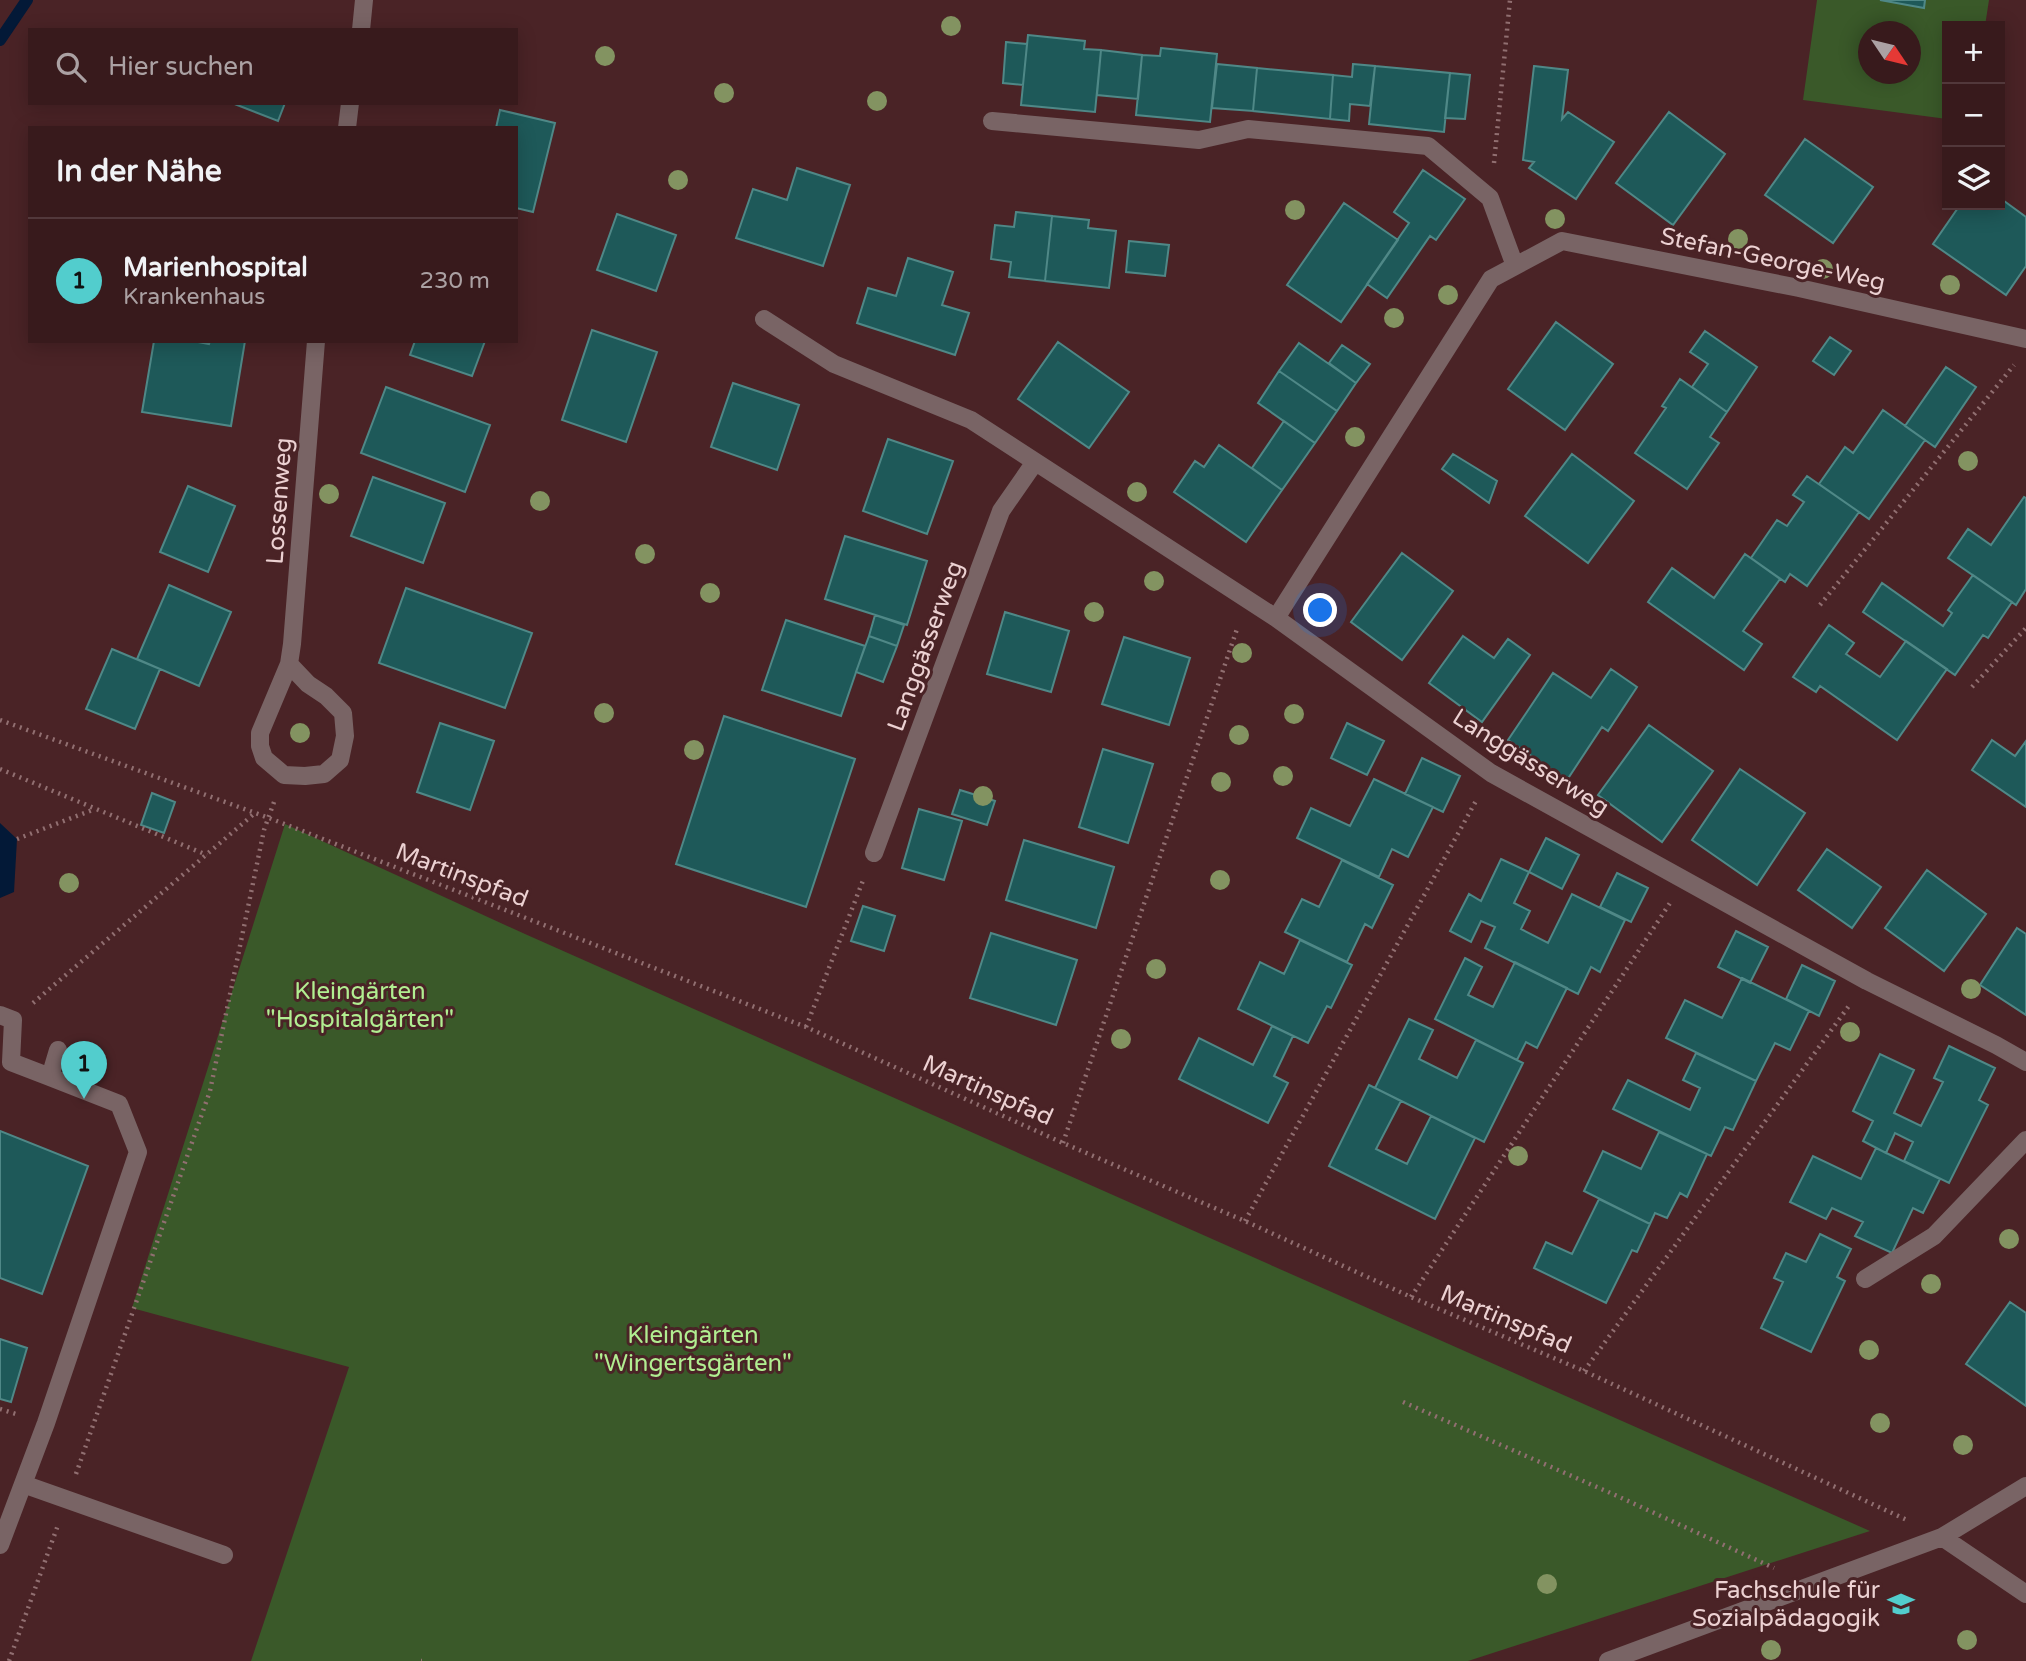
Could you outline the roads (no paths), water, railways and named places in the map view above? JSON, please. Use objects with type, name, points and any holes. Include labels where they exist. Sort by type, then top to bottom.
[{"type":"street","points":[[361,28],[365,0]]},
{"type":"street","points":[[346,126],[350,105]]},
{"type":"street","points":[[992,121],[1199,140],[1248,129],[1428,146],[1490,198],[1515,266]]},
{"type":"street","name":"Stefan-George-Weg","points":[[1276,618],[1491,279],[1562,241],[1799,288],[2026,339]]},
{"type":"street","name":"Langgässerweg","points":[[764,319],[834,364],[971,421],[1276,618],[1492,773],[1867,981],[2026,1062]]},
{"type":"street","name":"Lossenweg","points":[[289,664],[343,713],[345,736],[340,760],[324,774],[284,775],[264,758],[260,746],[260,733],[289,664],[316,343]]},
{"type":"street","name":"Langgässerweg","points":[[874,853],[1000,511],[1035,462]]},
{"type":"street","points":[[0,1545],[138,1152],[119,1104],[11,1062],[6,1017]]},
{"type":"street","points":[[50,1077],[58,1050]]},
{"type":"street","points":[[1865,1279],[1934,1236],[2026,1140]]},
{"type":"street","points":[[23,1484],[224,1555]]},
{"type":"street","points":[[1608,1661],[1942,1536],[2026,1486]]},
{"type":"street","points":[[1942,1536],[2026,1594]]},
{"type":"water","points":[[0,823],[17,839],[14,892],[0,898]]},
{"type":"waterway","points":[[0,40],[27,0]]},
{"type":"place","name":"Marienhospital","points":[[84,1099]]},
{"type":"place","name":"Fachschule für Sozialpädagogik","points":[[1901,1604]]},
{"type":"park label","name":"Kleingärten \"Hospitalgärten\"","points":[[360,1005]]},
{"type":"park label","name":"Kleingärten \"Wingertsgärten\"","points":[[693,1349]]}]
